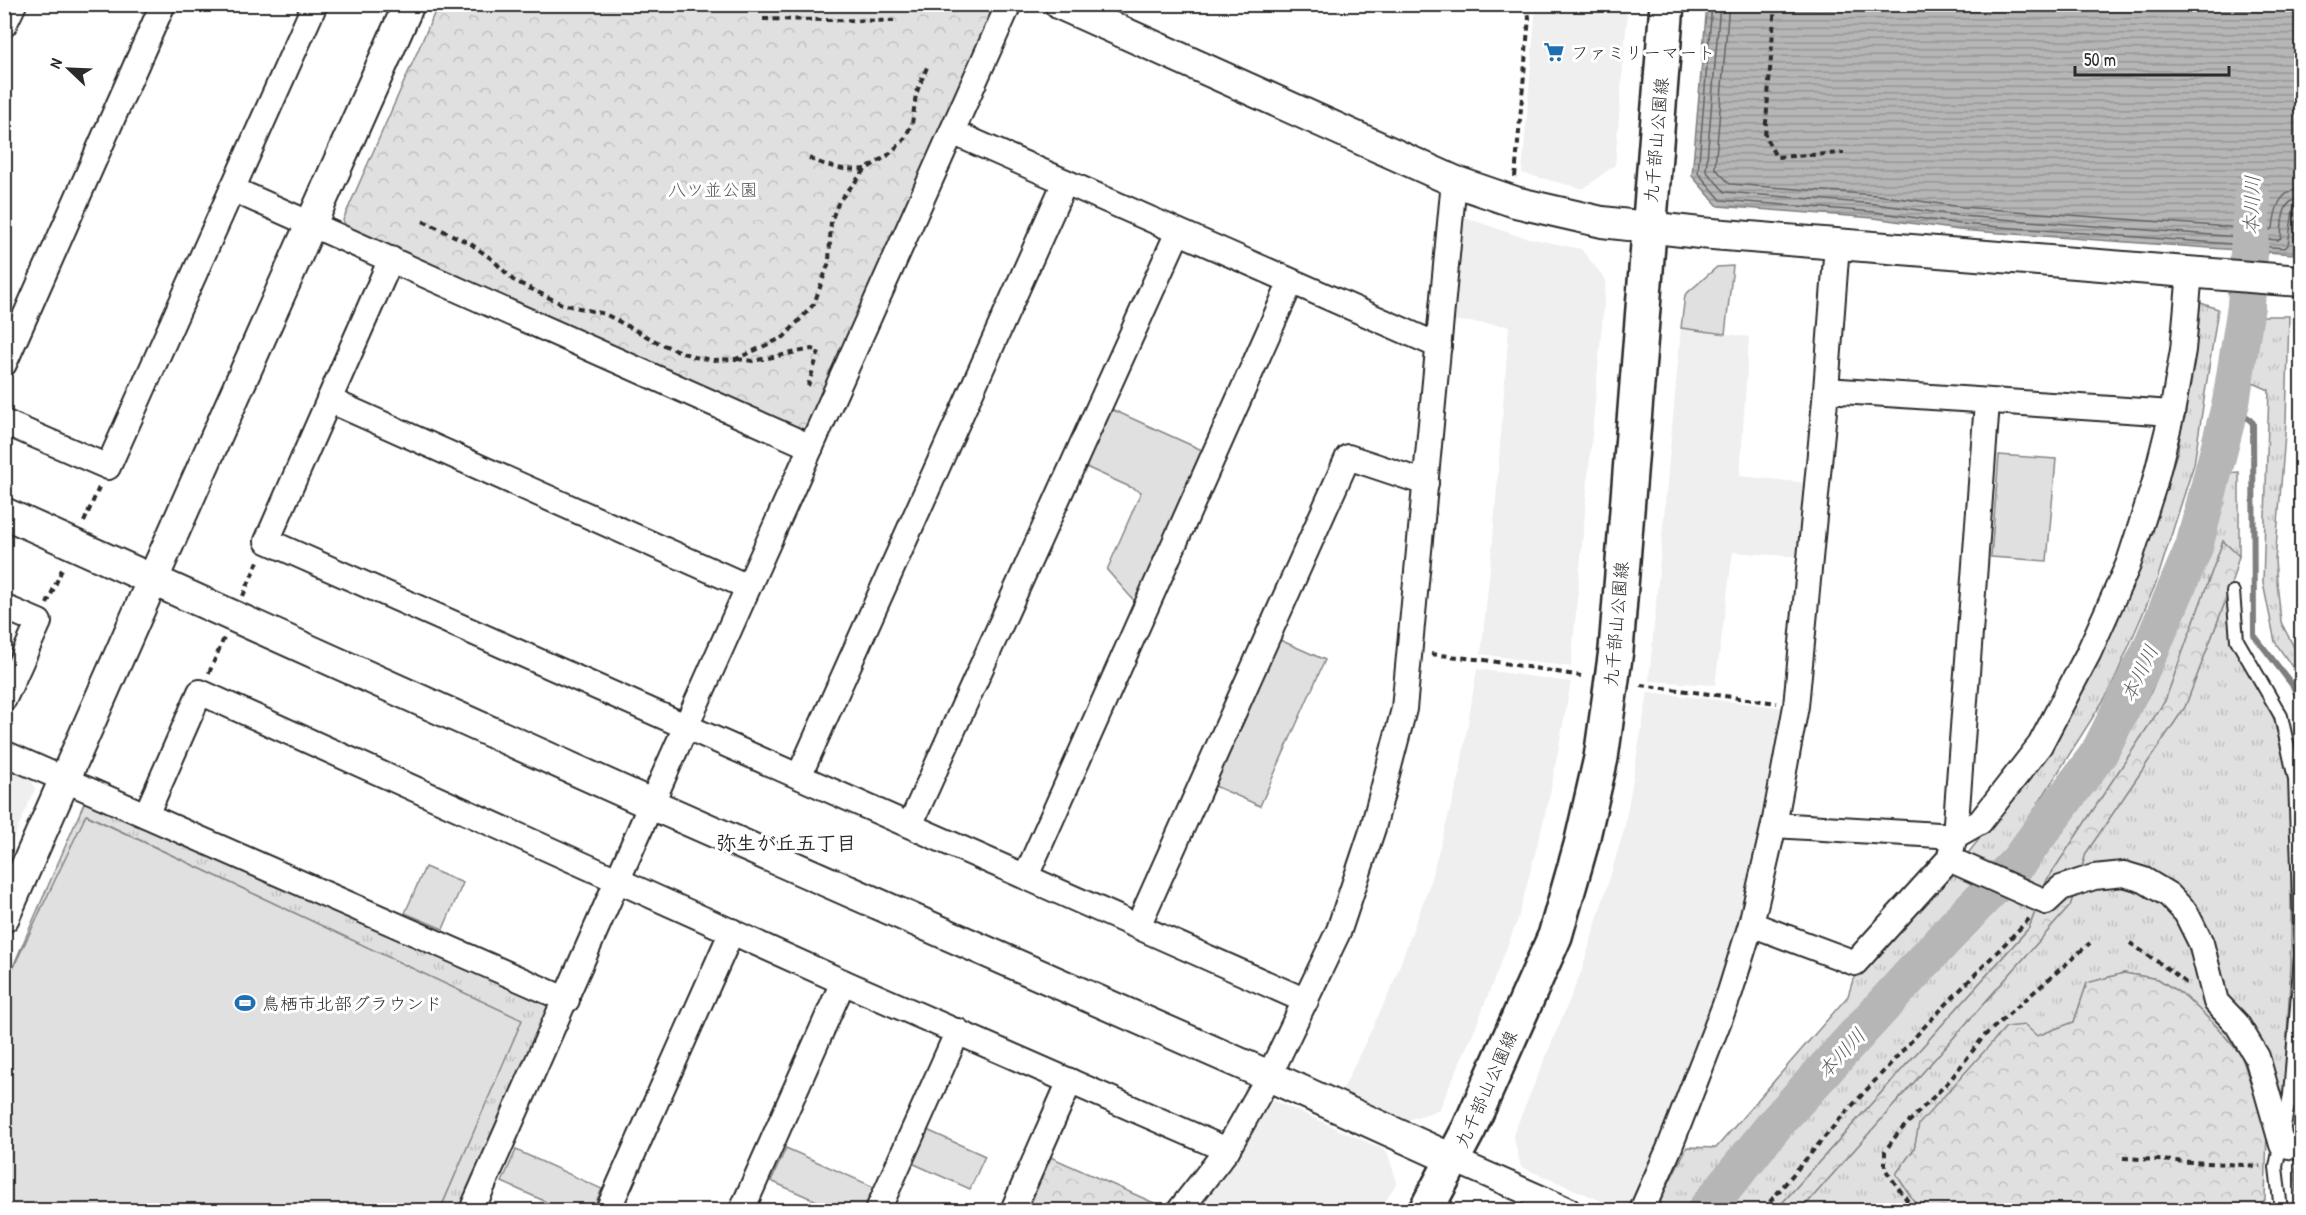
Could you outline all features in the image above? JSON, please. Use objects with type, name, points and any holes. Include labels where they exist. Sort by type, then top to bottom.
[{"type":"main road","name":"九千部山公園線","points":[[1426,1210],[1454,1160],[1555,936],[1581,845],[1601,758],[1616,650],[1667,4]]},
{"type":"street","points":[[4,26],[14,4]]},
{"type":"street","points":[[4,364],[163,4]]},
{"type":"street","points":[[4,422],[108,467],[315,4]]},
{"type":"street","points":[[4,917],[409,4]]},
{"type":"street","points":[[472,1210],[1009,4]]},
{"type":"street","points":[[1060,4],[1454,181],[1515,202],[1602,222],[1700,233],[2190,272],[2301,276]]},
{"type":"street","points":[[952,132],[1439,346]]},
{"type":"street","points":[[1180,1210],[1227,1150],[1269,1076],[1339,930],[1373,828],[1404,709],[1454,181]]},
{"type":"street","points":[[800,776],[1065,182]]},
{"type":"street","points":[[232,189],[811,447]]},
{"type":"street","points":[[910,825],[1178,232]]},
{"type":"street","points":[[1642,1210],[1669,1149],[1730,992],[1751,924],[1774,825],[1796,706],[1826,390],[1837,244]]},
{"type":"street","points":[[391,259],[267,542],[1306,1001]]},
{"type":"street","points":[[1751,924],[1855,963],[1952,848],[1980,822],[2040,745],[2088,654],[2128,565],[2154,485],[2172,413],[2183,350],[2190,272]]},
{"type":"street","points":[[1026,876],[1291,282]]},
{"type":"street","points":[[1826,390],[2172,413]]},
{"type":"street","points":[[329,400],[748,587]]},
{"type":"street","points":[[1952,848],[1988,402]]},
{"type":"street","points":[[1138,926],[1348,458],[1426,483]]},
{"type":"street","points":[[4,513],[651,804],[1568,1210]]},
{"type":"street","points":[[4,607],[39,622],[4,699]]},
{"type":"street","points":[[146,815],[200,692],[843,982],[1227,1150]]},
{"type":"street","points":[[4,753],[567,1000]]},
{"type":"street","points":[[1774,825],[1952,848],[2046,902],[2061,888],[2094,877],[2124,874],[2144,880],[2169,895],[2186,913],[2201,943],[2216,1002],[2237,1024],[2258,1057],[2286,1151]]},
{"type":"street","points":[[608,1210],[732,931]]},
{"type":"street","points":[[742,1210],[843,982]]},
{"type":"street","points":[[878,1210],[958,1031]]},
{"type":"street","points":[[1013,1210],[1070,1081]]},
{"type":"lane","points":[[2233,592],[2237,640],[2281,716],[2295,779],[2301,955],[2281,1210]]},
{"type":"path","points":[[1515,178],[1529,17],[1526,4]]},
{"type":"path","points":[[1775,4],[1765,136],[1776,157],[1844,153]]},
{"type":"path","points":[[763,19],[894,21]]},
{"type":"path","points":[[736,359],[784,337],[814,304],[829,262],[831,221],[839,201],[866,169],[887,156],[903,141],[912,124],[916,94],[927,67]]},
{"type":"path","points":[[809,158],[829,168],[866,169]]},
{"type":"path","points":[[423,221],[471,244],[493,260],[513,280],[553,300],[605,314],[661,344],[693,357],[753,361],[812,349],[819,351],[808,386]]},
{"type":"path","points":[[84,522],[108,467]]},
{"type":"path","points":[[39,622],[67,558]]},
{"type":"path","points":[[1410,652],[1485,660],[1581,676]]},
{"type":"path","points":[[1641,685],[1796,706]]},
{"type":"path","points":[[1763,1210],[1839,1120],[1926,1025],[2046,902]]},
{"type":"path","points":[[1914,1210],[1885,1168],[1885,1151],[1898,1133],[1951,1079],[1984,1036],[2090,943]]},
{"type":"path","points":[[2130,944],[2174,973],[2199,995],[2216,1002]]},
{"type":"path","points":[[2123,1158],[2286,1151]]},
{"type":"shaded area","points":[[1536,5],[1628,5],[1615,165],[1583,189],[1522,173]]},
{"type":"shaded area","points":[[1464,217],[1515,235],[1581,249],[1606,280],[1571,667],[1481,654],[1493,539],[1509,326],[1448,320],[1457,219]]},
{"type":"shaded area","points":[[1681,328],[1749,337],[1740,476],[1808,483],[1801,557],[1733,552],[1715,685],[1649,681]]},
{"type":"shaded area","points":[[1477,669],[1571,682],[1549,799],[1518,919],[1476,1026],[1439,1110],[1408,1120],[1342,1091],[1391,989],[1428,889],[1459,778]]},
{"type":"shaded area","points":[[1648,692],[1786,708],[1753,882],[1712,1018],[1661,1146],[1628,1210],[1623,1210],[1521,1167],[1513,1135],[1582,970],[1624,830]]},
{"type":"shaded area","points":[[5,767],[31,779],[35,789],[5,858]]},
{"type":"shaded area","points":[[1273,1100],[1387,1151],[1397,1182],[1380,1210],[1196,1210],[1230,1166]]},
{"type":"green space","name":"八ツ並公園","points":[[986,4],[991,14],[810,425],[802,430],[347,229],[343,220],[438,5]]},
{"type":"green space","points":[[1733,266],[1725,334],[1681,328],[1685,295],[1717,267]]},
{"type":"green space","points":[[2198,302],[2218,309],[2194,464],[2156,583],[2110,690],[2009,850],[1751,1130],[1688,1210],[1655,1210],[1687,1147],[1716,1148],[1848,996],[1853,980],[1950,876],[2036,767],[2094,670],[2137,575],[2178,450]]},
{"type":"green space","points":[[2260,316],[2289,316],[2286,421],[2275,561],[2281,622],[2301,661],[2301,680],[2275,642],[2263,583],[2269,390],[2251,382]]},
{"type":"green space","points":[[1111,409],[1204,451],[1136,603],[1107,570],[1141,492],[1086,467]]},
{"type":"green space","points":[[1999,455],[2056,459],[2047,561],[1991,557]]},
{"type":"green space","points":[[2239,472],[2239,556],[2223,541],[2165,701],[2047,880],[2029,928],[1776,1210],[1727,1210],[1772,1150],[2034,869],[2151,692],[2204,561],[2226,473]]},
{"type":"green space","points":[[2223,541],[2239,556],[2230,589],[2185,707],[2086,853],[2070,906],[1801,1210],[1776,1210],[2029,928],[2047,880],[2165,701]]},
{"type":"green space","points":[[2230,589],[2232,644],[2273,716],[2291,786],[2291,963],[2284,1092],[2267,1131],[2241,1055],[2217,1027],[2185,996],[2158,979],[2124,973],[2087,983],[2074,1022],[2037,1036],[2006,1027],[1920,1124],[1914,1149],[1896,1174],[1920,1210],[1801,1210],[2070,906],[2086,853],[2185,707]]},
{"type":"green space","points":[[1280,640],[1325,660],[1260,806],[1215,786]]},
{"type":"green space","points":[[85,801],[553,1008],[462,1210],[440,1210],[521,1020],[87,815],[5,985]]},
{"type":"green space","name":"鳥栖市北部グラウンド","points":[[86,815],[522,1020],[440,1210],[5,1210],[5,985]]},
{"type":"green space","points":[[425,867],[463,883],[443,929],[405,913]]},
{"type":"green space","points":[[2124,973],[2158,979],[2185,996],[2217,1027],[2241,1055],[2267,1131],[2265,1200],[2258,1210],[1920,1210],[1896,1174],[1914,1149],[1919,1124],[2006,1027],[2025,1025],[2037,1036],[2074,1022],[2087,983]]},
{"type":"green space","points":[[927,1130],[985,1156],[970,1189],[912,1163]]},
{"type":"green space","points":[[786,1148],[874,1187],[863,1210],[837,1210],[771,1181]]},
{"type":"green space","points":[[516,1150],[602,1189],[592,1210],[549,1210],[551,1204],[502,1182]]},
{"type":"green space","points":[[1046,1155],[1170,1210],[1022,1210]]},
{"type":"water","points":[[1707,4],[2301,5],[2302,204],[2296,220],[2293,254],[1959,230],[1874,218],[1718,206],[1692,176]]},
{"type":"waterway","name":"本川川","points":[[1706,1210],[1776,1123],[1962,919],[2018,862],[2099,753],[2149,653],[2194,547],[2231,402],[2246,306],[2252,199]]},
{"type":"waterway","points":[[2231,402],[2253,423],[2254,635],[2293,686],[2302,708]]},
{"type":"waterway","points":[[2300,1210],[2297,1179],[2302,1135]]},
{"type":"place","name":"ファミリーマート","points":[[1554,52]]},
{"type":"place","name":"鳥栖市北部グラウンド","points":[[245,1003]]},
{"type":"district","name":"弥生が丘五丁目","points":[[786,842]]}]
